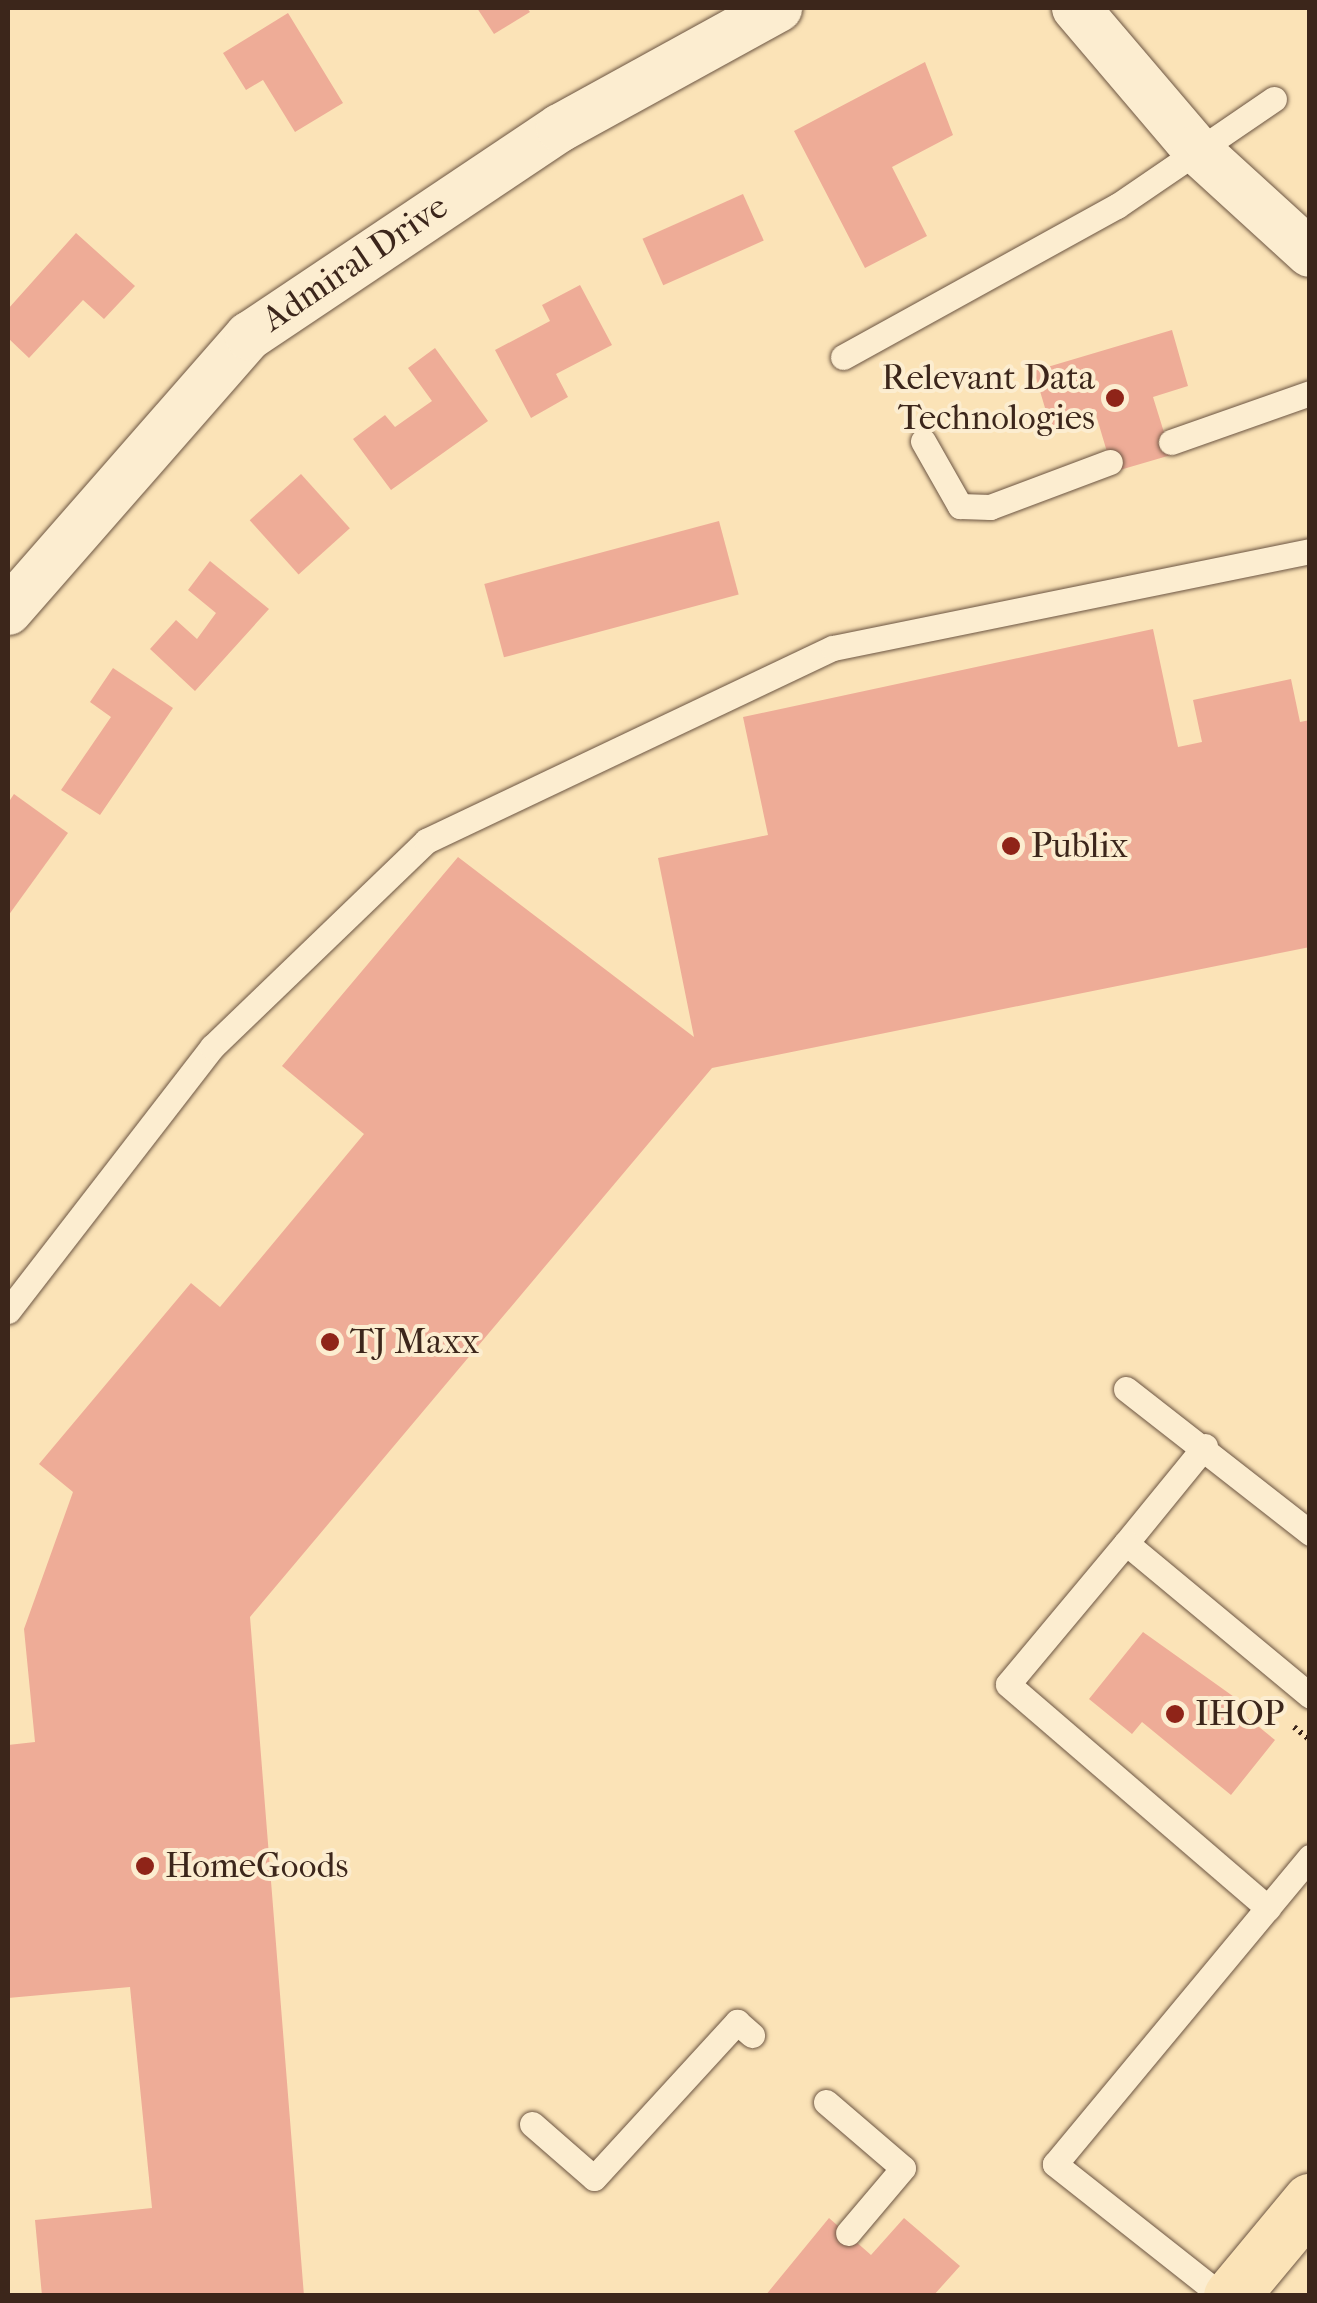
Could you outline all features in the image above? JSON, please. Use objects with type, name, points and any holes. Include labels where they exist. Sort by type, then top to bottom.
[{"type":"highway","points":[[1231,2296],[1310,2201]]},
{"type":"street","points":[[1076,8],[1196,149],[1310,253]]},
{"type":"street","name":"Admiral Drive","points":[[8,611],[248,336],[560,128],[753,14]]},
{"type":"lane","points":[[843,356],[1118,206],[1274,98]]},
{"type":"lane","points":[[1171,442],[1310,393]]},
{"type":"lane","points":[[923,441],[960,506],[990,506],[1110,462]]},
{"type":"lane","points":[[8,1311],[212,1047],[426,841],[833,648],[1310,551]]},
{"type":"lane","points":[[1126,1390],[1205,1446],[1310,1533]]},
{"type":"lane","points":[[1205,1446],[1008,1684],[1268,1908]]},
{"type":"lane","points":[[1126,1543],[1310,1696]]},
{"type":"lane","points":[[1222,2296],[1056,2164],[1310,1857]]},
{"type":"lane","points":[[532,2124],[594,2178],[738,2022],[752,2034]]},
{"type":"lane","points":[[826,2102],[904,2168],[848,2233]]},
{"type":"building","points":[[477,8],[527,8],[530,12],[494,34]]},
{"type":"building","points":[[288,13],[343,103],[295,132],[263,80],[246,90],[223,53]]},
{"type":"building","points":[[925,62],[953,135],[892,167],[927,236],[865,268],[794,131]]},
{"type":"building","points":[[743,194],[764,241],[663,285],[643,239]]},
{"type":"building","points":[[76,233],[135,286],[104,319],[83,300],[29,358],[8,338],[8,309]]},
{"type":"building","points":[[580,285],[612,345],[556,374],[568,397],[531,418],[495,350],[550,321],[542,305]]},
{"type":"building","points":[[1172,330],[1188,386],[1153,397],[1171,455],[1113,472],[1096,415],[1051,428],[1034,371]]},
{"type":"building","points":[[435,348],[488,421],[391,490],[353,439],[385,415],[395,427],[432,401],[408,368]]},
{"type":"building","points":[[301,474],[350,528],[299,574],[250,520]]},
{"type":"building","points":[[719,521],[739,594],[504,657],[484,584]]},
{"type":"building","points":[[210,561],[269,609],[195,691],[150,649],[176,620],[197,639],[216,613],[188,590]]},
{"type":"building","points":[[1153,629],[1178,747],[1202,742],[1193,700],[1291,679],[1300,722],[1310,720],[1310,947],[712,1068],[250,1617],[304,2296],[42,2296],[35,2220],[152,2208],[130,1987],[8,1998],[8,1745],[35,1742],[24,1629],[73,1492],[39,1464],[191,1283],[220,1307],[364,1134],[282,1066],[458,857],[694,1037],[658,858],[768,835],[743,717]]},
{"type":"building","points":[[113,668],[173,708],[100,815],[61,790],[111,717],[90,702]]},
{"type":"building","points":[[14,794],[68,833],[8,916],[8,803]]},
{"type":"building","name":"IHOP","points":[[1143,1632],[1237,1699],[1232,1705],[1275,1740],[1231,1795],[1142,1722],[1132,1734],[1089,1699]]},
{"type":"building","points":[[829,2218],[871,2255],[904,2218],[960,2266],[933,2296],[765,2296]]},
{"type":"place","name":"Relevant Data Technologies","points":[[1115,398]]},
{"type":"place","name":"Publix","points":[[1011,846]]},
{"type":"place","name":"TJ Maxx","points":[[330,1342]]},
{"type":"place","name":"IHOP","points":[[1175,1714]]},
{"type":"place","name":"HomeGoods","points":[[145,1866]]}]
